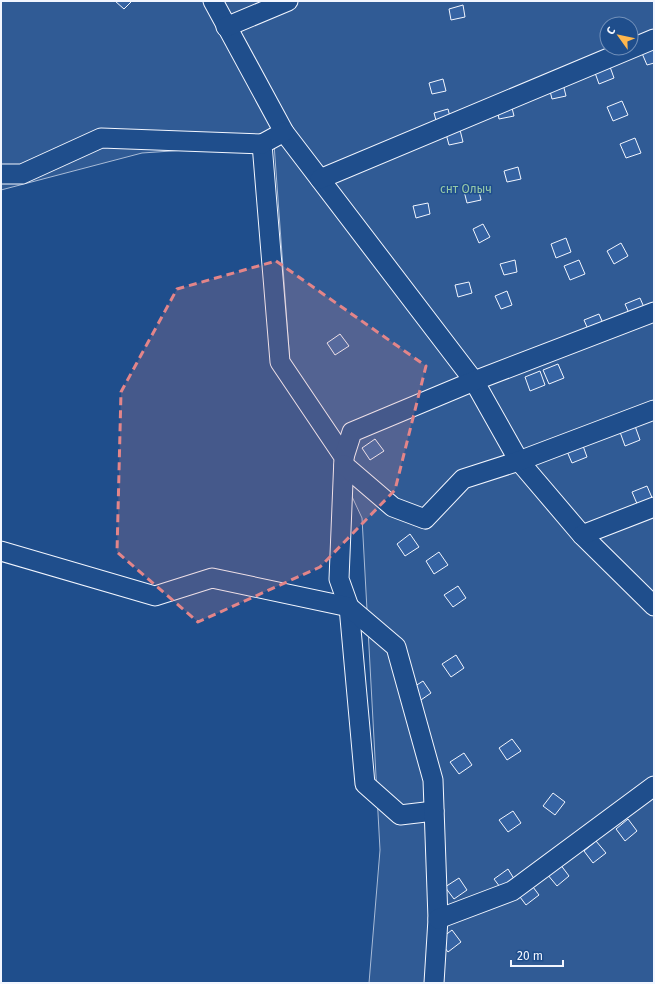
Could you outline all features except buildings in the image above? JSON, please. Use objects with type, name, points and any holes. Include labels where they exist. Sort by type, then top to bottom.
[{"type":"street","points":[[213,1],[284,132],[474,381],[519,462],[582,535],[653,603]]},
{"type":"street","points":[[226,26],[288,1]]},
{"type":"street","points":[[320,179],[654,39]]},
{"type":"street","points":[[1,174],[22,174],[101,138],[262,144],[284,132]]},
{"type":"street","points":[[262,144],[280,362],[344,461],[393,507],[425,519],[463,479],[519,462],[654,410]]},
{"type":"street","points":[[434,811],[400,815],[365,784],[349,607],[339,579],[344,461],[352,432],[474,381],[654,312]]},
{"type":"street","points":[[582,535],[654,507]]},
{"type":"street","points":[[1,551],[155,596],[212,578],[349,607],[396,647],[433,780],[438,919],[434,983]]},
{"type":"street","points":[[438,919],[512,891],[654,786]]},
{"type":"highlighted area","points":[[276,261],[426,366],[395,490],[320,567],[198,622],[117,552],[121,392],[177,289]]},
{"type":"green space","name":"снт Олыч","points":[[1,1],[654,1],[654,983],[369,983],[380,850],[362,518],[290,364],[274,144],[142,153],[1,190]]}]
